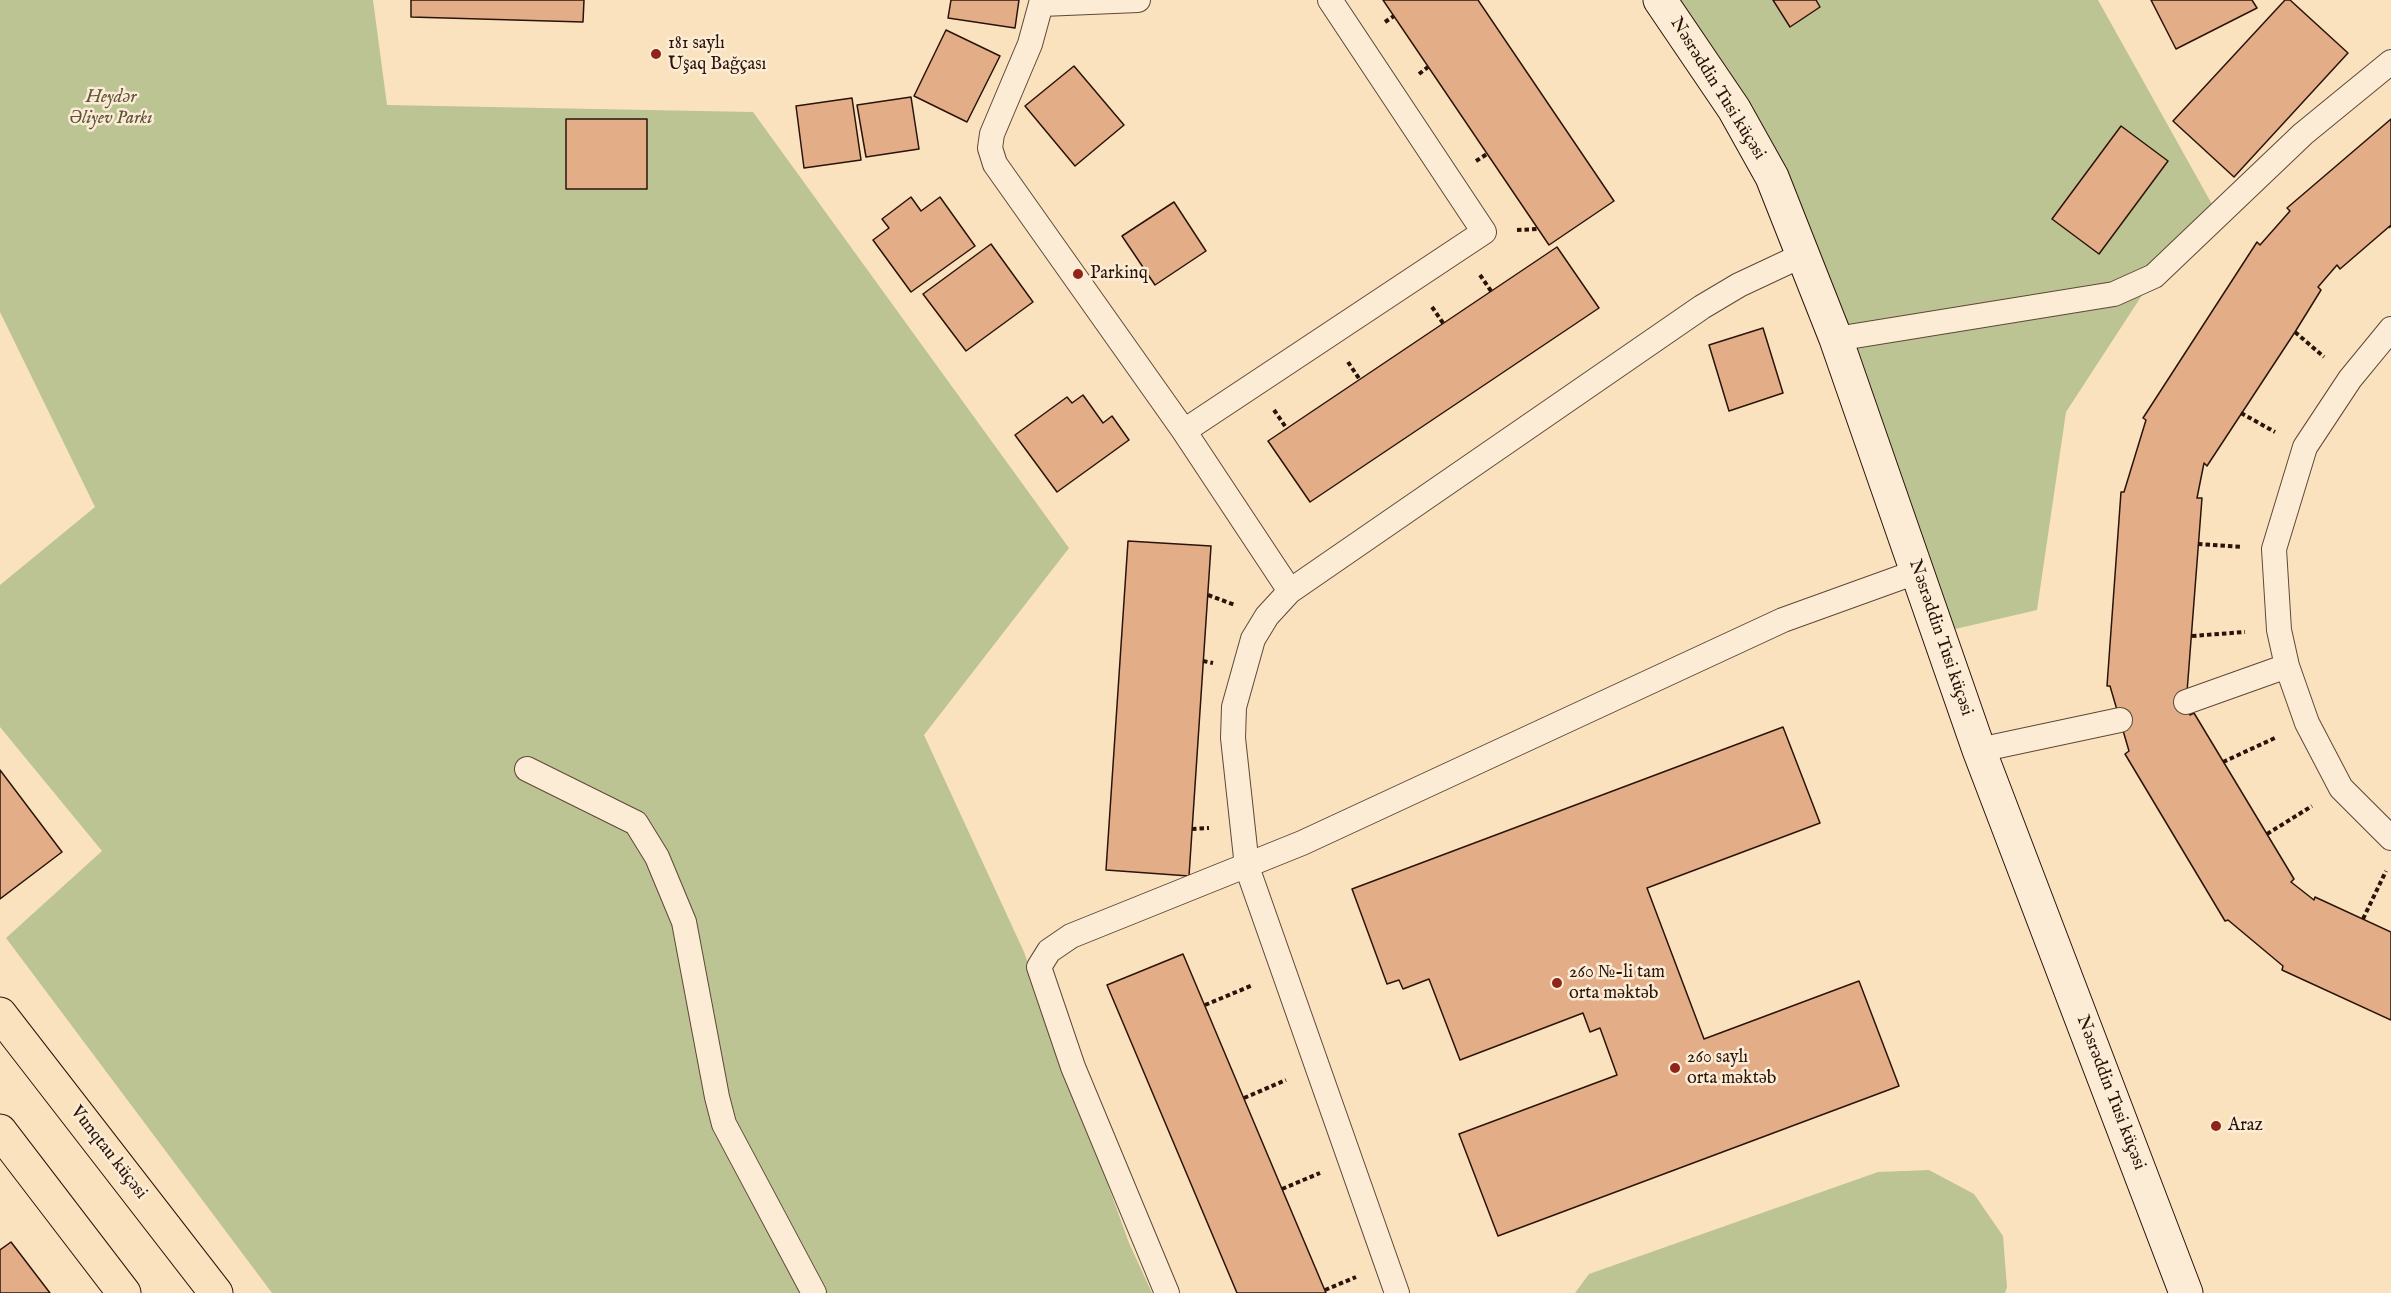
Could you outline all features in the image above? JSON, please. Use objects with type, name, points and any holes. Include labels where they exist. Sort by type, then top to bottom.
[{"type":"main road","name":"Nəsrəddin Tusi küçəsi","points":[[1660,0],[1739,118],[1772,177],[1836,339],[1979,750],[2186,1293]]},
{"type":"main road","name":"Vunqtau küçəsi","points":[[0,1014],[216,1293]]},
{"type":"main road","points":[[0,1131],[124,1293]]},
{"type":"lane","points":[[1138,0],[1042,2],[1030,44],[992,134],[990,148],[995,164],[1184,431],[1290,591]]},
{"type":"lane","points":[[1184,431],[1484,232],[1330,0]]},
{"type":"lane","points":[[1836,339],[2114,294],[2154,276],[2303,134],[2391,62]]},
{"type":"lane","points":[[1398,1293],[1247,867],[1233,738],[1234,707],[1253,639],[1268,616],[1290,591],[1702,307],[1739,285],[1803,255]]},
{"type":"lane","points":[[2391,329],[2350,379],[2305,447],[2274,549],[2279,630],[2287,666],[2307,723],[2341,788],[2391,838]]},
{"type":"lane","points":[[1167,1293],[1073,1067],[1039,967],[1049,951],[1071,936],[1302,843],[1783,620],[1916,572]]},
{"type":"lane","points":[[2186,702],[2287,666]]},
{"type":"lane","points":[[1979,750],[2120,720]]},
{"type":"lane","points":[[527,769],[636,823],[657,857],[684,922],[724,1124],[814,1293]]},
{"type":"path","points":[[2198,544],[2274,549]]},
{"type":"path","points":[[2192,636],[2279,630]]},
{"type":"path","points":[[2223,762],[2307,723]]},
{"type":"path","points":[[2267,834],[2341,788]]},
{"type":"path","points":[[2363,919],[2391,862]]},
{"type":"path","points":[[1205,1005],[1284,972]]},
{"type":"path","points":[[1244,1098],[1317,1067]]},
{"type":"green space","name":"Heydər Əliyev Parkı","points":[[0,0],[373,0],[387,105],[753,112],[1069,548],[924,735],[1024,952],[1129,1243],[1152,1293],[272,1293],[6,938],[102,851],[0,727],[0,585],[95,507],[0,312]]},
{"type":"green space","points":[[1660,0],[2098,0],[2218,215],[2176,243],[2066,412],[2037,610],[1938,633],[1760,155]]},
{"type":"green space","points":[[1929,1170],[1974,1194],[2003,1236],[2007,1287],[2005,1293],[1575,1293],[1589,1274],[1878,1172]]},
{"type":"building","points":[[411,0],[584,0],[583,22],[411,17]]},
{"type":"building","points":[[951,0],[1019,0],[1015,28],[948,18]]},
{"type":"building","points":[[1383,0],[1478,0],[1614,201],[1549,245]]},
{"type":"building","points":[[1773,0],[1816,0],[1820,7],[1790,27]]},
{"type":"building","points":[[2151,0],[2252,0],[2257,8],[2176,49]]},
{"type":"building","points":[[2285,0],[2290,0],[2348,53],[2234,177],[2173,121]]},
{"type":"building","points":[[946,30],[1000,56],[967,122],[914,96]]},
{"type":"building","points":[[1074,66],[1124,125],[1075,166],[1025,106]]},
{"type":"building","points":[[911,97],[919,149],[866,157],[857,105]]},
{"type":"building","points":[[852,98],[861,160],[804,168],[796,106]]},
{"type":"building","points":[[566,119],[647,119],[647,189],[566,189]]},
{"type":"building","points":[[2391,119],[2391,225],[2340,269],[2337,265],[2318,287],[2321,290],[2295,332],[2207,466],[2204,463],[2197,498],[2202,498],[2187,692],[2183,691],[2190,715],[2194,713],[2294,879],[2291,882],[2314,900],[2315,897],[2391,932],[2391,1020],[2282,970],[2283,966],[2228,920],[2225,921],[2125,754],[2129,751],[2110,686],[2107,686],[2121,492],[2124,492],[2146,420],[2143,418],[2257,242],[2260,245],[2290,211],[2287,208]]},
{"type":"building","points":[[2121,126],[2168,161],[2099,254],[2052,219]]},
{"type":"building","points":[[911,197],[921,211],[940,197],[975,246],[911,292],[873,240],[889,228],[882,219]]},
{"type":"building","points":[[1174,202],[1206,251],[1155,285],[1122,236]]},
{"type":"building","points":[[991,244],[1033,302],[966,351],[923,294]]},
{"type":"building","points":[[1557,247],[1599,308],[1310,502],[1268,441]]},
{"type":"building","points":[[1763,328],[1783,393],[1729,411],[1709,345]]},
{"type":"building","points":[[1083,395],[1103,423],[1112,416],[1129,440],[1057,492],[1015,435],[1067,397],[1072,403]]},
{"type":"building","points":[[1128,541],[1211,546],[1189,876],[1106,870]]},
{"type":"building","name":"260 №-li tam orta məktəb","points":[[1783,727],[1820,823],[1647,888],[1704,1039],[1859,981],[1899,1086],[1498,1236],[1459,1134],[1617,1075],[1600,1028],[1590,1032],[1583,1013],[1460,1060],[1429,979],[1403,989],[1399,980],[1387,984],[1352,889]]},
{"type":"building","points":[[0,770],[62,852],[0,899]]},
{"type":"building","points":[[1183,954],[1326,1293],[1237,1293],[1107,985]]},
{"type":"building","points":[[11,1242],[50,1293],[0,1293],[0,1250]]},
{"type":"place","name":"181 saylı Uşaq Bağçası","points":[[656,54]]},
{"type":"place","name":"Parkinq","points":[[1078,274]]},
{"type":"place","name":"260 №-li tam orta məktəb","points":[[1557,983]]},
{"type":"place","name":"260 saylı orta məktəb","points":[[1675,1068]]},
{"type":"place","name":"Araz","points":[[2216,1126]]}]
